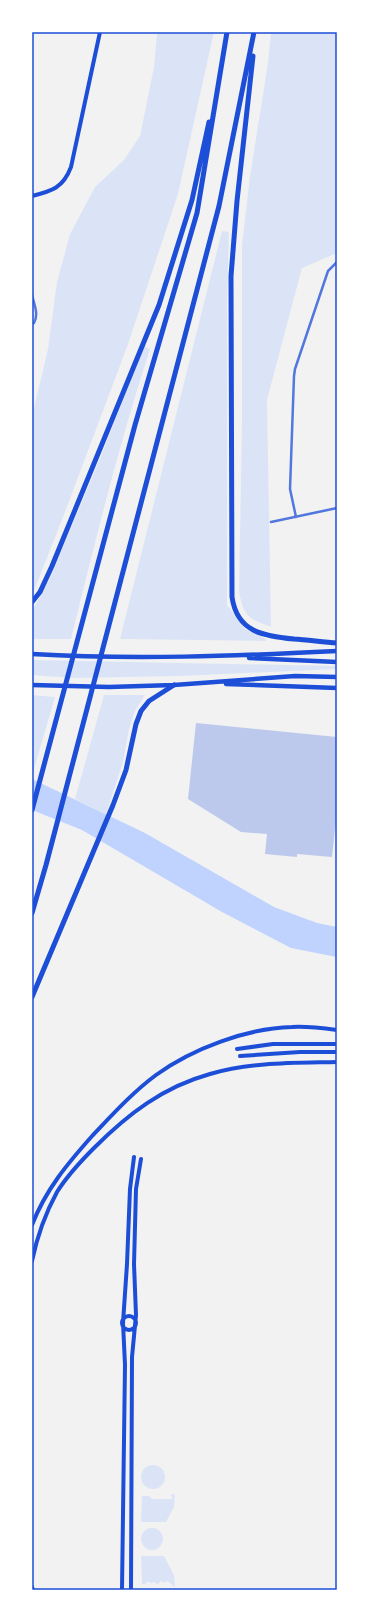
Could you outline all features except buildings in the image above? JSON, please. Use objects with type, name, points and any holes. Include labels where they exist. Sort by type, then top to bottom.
[{"type":"highway","points":[[32,810],[135,425],[197,213],[228,32]]},
{"type":"highway","points":[[32,913],[46,865],[106,631],[219,206],[255,32]]},
{"type":"highway","points":[[255,32],[237,201],[231,276],[232,597],[235,612],[238,618],[258,633],[279,637],[337,643]]},
{"type":"highway","points":[[32,602],[40,592],[52,566],[159,304],[192,200],[224,56]]},
{"type":"highway","points":[[32,654],[117,658],[219,657],[337,651]]},
{"type":"highway","points":[[219,657],[337,662]]},
{"type":"highway","points":[[33,685],[108,687],[208,683],[295,676],[337,677]]},
{"type":"highway","points":[[208,683],[278,687],[337,688]]},
{"type":"highway","points":[[32,997],[113,805],[126,770],[136,724],[141,711],[149,701],[174,685]]},
{"type":"main road","points":[[32,196],[52,191],[68,176],[100,32]]},
{"type":"main road","points":[[32,1225],[46,1195],[65,1167],[126,1100],[163,1071],[210,1046],[232,1038],[265,1030],[291,1027],[337,1030]]},
{"type":"main road","points":[[237,1049],[273,1044],[337,1044]]},
{"type":"main road","points":[[240,1056],[300,1052],[337,1052]]},
{"type":"main road","points":[[32,1260],[40,1230],[52,1201],[62,1184],[76,1166],[109,1133],[142,1106],[185,1083],[226,1070],[255,1066],[337,1062]]},
{"type":"main road","points":[[122,1590],[125,1365],[123,1323],[130,1189],[134,1157]]},
{"type":"main road","points":[[131,1590],[132,1357],[136,1324],[134,1256],[136,1189],[140,1159]]},
{"type":"main road","points":[[123,1323],[126,1318],[130,1317],[135,1320],[136,1324]]},
{"type":"main road","points":[[123,1323],[124,1327],[129,1330],[134,1328],[136,1324]]},
{"type":"street","points":[[296,517],[290,489],[294,369],[328,271],[337,262]]},
{"type":"street","points":[[32,295],[37,315],[34,323],[32,323]]},
{"type":"street","points":[[271,522],[337,508]]},
{"type":"shaded area","points":[[160,32],[214,32],[178,194],[127,347],[32,596],[32,416],[48,349],[57,282],[70,234],[95,187],[124,160],[140,136],[154,67],[157,35]]},
{"type":"shaded area","points":[[271,32],[337,32],[337,253],[302,268],[267,400],[271,627],[248,615],[242,606],[239,591],[242,422],[242,245],[250,176],[268,63]]},
{"type":"shaded area","points":[[222,231],[229,232],[227,299],[227,605],[245,629],[266,639],[266,641],[120,639]]},
{"type":"shaded area","points":[[144,346],[150,349],[98,530],[71,639],[32,639],[32,611],[49,580],[99,461]]},
{"type":"shaded area","points":[[32,660],[337,666],[337,669],[179,676],[73,678],[32,675]]},
{"type":"shaded area","points":[[32,695],[55,697],[32,776]]},
{"type":"shaded area","points":[[104,695],[145,695],[135,711],[129,729],[123,762],[106,814],[75,799]]},
{"type":"shaded area","points":[[153,1465],[158,1466],[164,1472],[164,1482],[158,1488],[153,1489],[148,1488],[142,1482],[141,1477],[142,1472],[148,1466]]},
{"type":"shaded area","points":[[175,1494],[174,1507],[166,1522],[141,1522],[142,1496],[149,1496],[152,1499],[171,1499],[173,1498],[170,1495]]},
{"type":"shaded area","points":[[148,1528],[156,1528],[163,1535],[163,1543],[156,1550],[148,1550],[141,1543],[141,1535]]},
{"type":"shaded area","points":[[141,1556],[164,1556],[174,1575],[175,1586],[174,1587],[168,1581],[163,1583],[161,1581],[157,1585],[155,1582],[150,1583],[148,1581],[145,1584],[142,1584]]},
{"type":"water","points":[[32,779],[145,833],[274,907],[317,923],[337,927],[337,957],[291,948],[222,912],[82,830],[32,810]]}]
